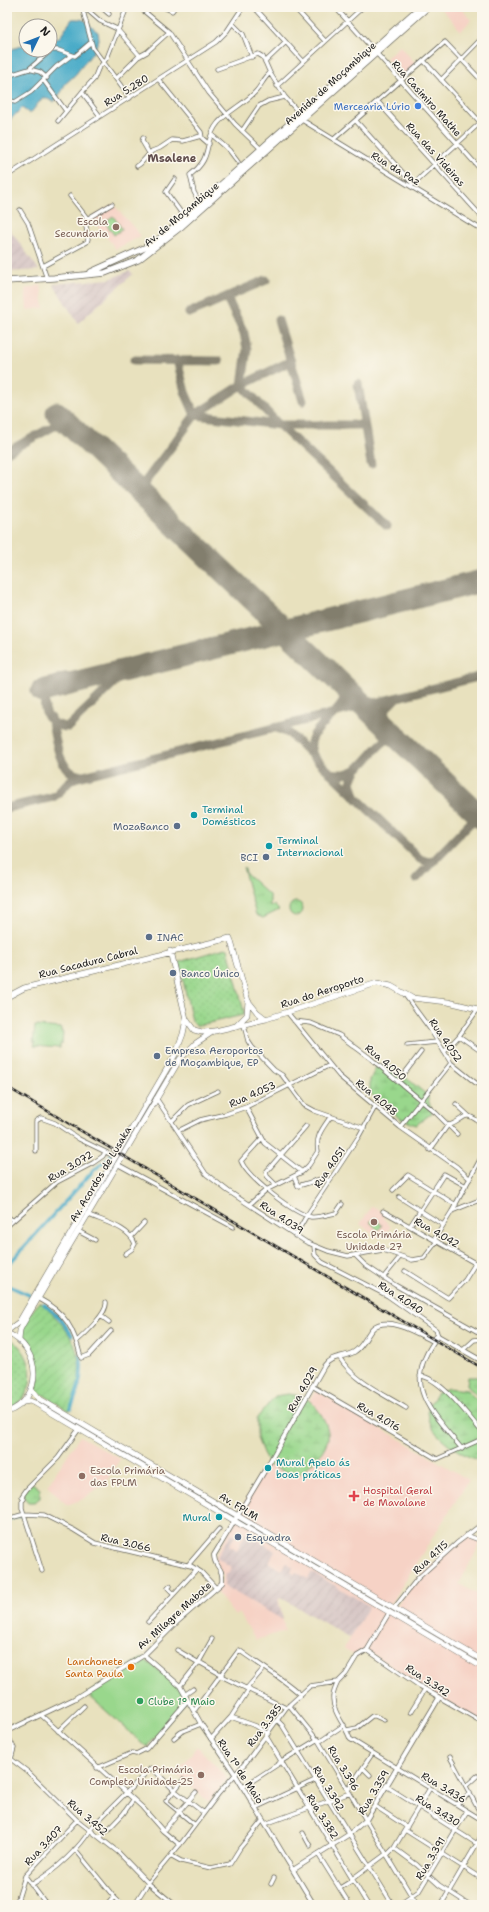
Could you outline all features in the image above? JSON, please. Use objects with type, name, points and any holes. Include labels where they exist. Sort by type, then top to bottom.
[{"type":"highway","name":"Avenida de Moçambique","points":[[375,51],[418,7]]},
{"type":"highway","name":"Avenida de Moçambique","points":[[242,170],[375,51],[428,7]]},
{"type":"highway","name":"Avenida de Moçambique","points":[[242,170],[262,149],[301,117]]},
{"type":"highway","name":"Av. de Moçambique","points":[[7,280],[90,273],[151,245],[242,170]]},
{"type":"highway","name":"Av. de Moçambique","points":[[7,280],[91,275],[105,273],[127,265],[167,239],[242,170]]},
{"type":"main road","points":[[186,1019],[170,951],[230,938],[248,1001],[247,1015],[236,1026]]},
{"type":"main road","name":"Rua Sacadura Cabral","points":[[7,1002],[9,995],[24,988],[170,951]]},
{"type":"main road","name":"Rua do Aeroporto","points":[[186,1019],[194,1030],[202,1032],[244,1025],[377,982],[391,986],[412,998],[448,1002],[480,1009]]},
{"type":"main road","points":[[248,1001],[257,1012],[266,1019]]},
{"type":"main road","name":"Av. Acordos de Lusaka","points":[[7,1332],[19,1322],[175,1055],[183,1034],[186,1019]]},
{"type":"main road","name":"Av. Acordos de Lusaka","points":[[19,1340],[20,1330],[23,1324],[156,1098],[186,1052],[215,1030]]},
{"type":"main road","points":[[7,1332],[26,1347],[33,1363],[34,1372],[31,1389],[24,1402],[16,1409],[7,1412]]},
{"type":"main road","name":"Av. FPLM","points":[[31,1389],[38,1398],[389,1613],[482,1668]]},
{"type":"main road","points":[[24,1402],[32,1401],[233,1518]]},
{"type":"main road","name":"Av. FPLM","points":[[233,1518],[250,1524],[482,1660]]},
{"type":"main road","points":[[409,1624],[412,1619]]},
{"type":"street","points":[[85,7],[100,21],[117,31],[140,56]]},
{"type":"street","points":[[85,7],[90,43],[103,63],[117,78],[130,98]]},
{"type":"street","points":[[101,7],[109,14]]},
{"type":"street","points":[[58,121],[94,79],[103,63],[127,7]]},
{"type":"street","points":[[139,7],[169,32],[209,93],[227,115],[262,149]]},
{"type":"street","points":[[164,7],[173,11],[175,7]]},
{"type":"street","name":"Rua 5.280","points":[[7,176],[159,80],[220,39],[243,7]]},
{"type":"street","points":[[254,7],[303,61]]},
{"type":"street","points":[[294,7],[325,41]]},
{"type":"street","name":"Rua Casimiro Mathe","points":[[335,7],[482,171]]},
{"type":"street","points":[[277,86],[363,7]]},
{"type":"street","points":[[232,24],[243,34],[252,57]]},
{"type":"street","points":[[117,78],[140,56],[169,32]]},
{"type":"street","points":[[441,80],[482,38]]},
{"type":"street","points":[[217,70],[258,54],[266,62],[286,42]]},
{"type":"street","points":[[334,139],[445,42],[482,81]]},
{"type":"street","points":[[7,100],[15,102],[31,92],[56,67],[72,56],[78,54],[90,43]]},
{"type":"street","points":[[7,76],[29,69],[51,50],[58,50],[72,56]]},
{"type":"street","points":[[356,121],[412,185],[482,123],[424,61]]},
{"type":"street","name":"Rua da Paz","points":[[266,62],[277,86],[301,117],[482,230]]},
{"type":"street","points":[[29,69],[40,72],[66,111]]},
{"type":"street","points":[[200,204],[194,192],[190,175],[202,165],[215,127],[227,115],[252,95],[270,73]]},
{"type":"street","points":[[159,80],[201,132],[201,136],[209,144]]},
{"type":"street","points":[[82,92],[100,116]]},
{"type":"street","points":[[242,130],[259,106],[268,101],[285,97]]},
{"type":"street","name":"Rua das Videiras","points":[[378,102],[482,218]]},
{"type":"street","points":[[212,135],[229,150],[238,162]]},
{"type":"street","points":[[136,166],[140,164],[149,153],[172,140],[191,140],[201,136]]},
{"type":"street","points":[[143,138],[142,141],[149,153]]},
{"type":"street","points":[[175,179],[166,192],[185,218]]},
{"type":"street","points":[[70,196],[87,218]]},
{"type":"street","points":[[43,266],[87,242],[88,239],[85,224],[87,218],[112,204]]},
{"type":"street","points":[[20,210],[28,223],[46,276]]},
{"type":"street","name":"Rua 4.052","points":[[404,994],[430,1028],[437,1042],[451,1063],[482,1088]]},
{"type":"street","points":[[444,1052],[459,1036],[480,1009]]},
{"type":"street","name":"Rua 4.048","points":[[287,1012],[339,1076],[400,1127],[430,1150],[457,1167],[470,1179]]},
{"type":"street","name":"Rua 4.050","points":[[294,1021],[311,1023],[339,1035],[420,1100],[457,1134]]},
{"type":"street","points":[[244,1025],[248,1041],[252,1047],[274,1070],[282,1075],[309,1108],[364,1128]]},
{"type":"street","points":[[459,1036],[482,1052]]},
{"type":"street","points":[[407,1045],[437,1042]]},
{"type":"street","points":[[398,1082],[421,1052]]},
{"type":"street","points":[[400,1127],[451,1063]]},
{"type":"street","name":"Rua 4.053","points":[[178,1131],[200,1120],[226,1114],[246,1107],[330,1065]]},
{"type":"street","points":[[172,1121],[188,1105],[218,1091]]},
{"type":"street","name":"Rua 4.039","points":[[156,1098],[206,1174],[218,1184],[250,1204],[295,1236],[314,1246],[328,1251],[356,1256],[383,1250],[412,1260],[423,1259],[452,1212],[482,1156]]},
{"type":"street","points":[[456,1104],[469,1116],[482,1124]]},
{"type":"street","name":"Rua 4.051","points":[[295,1236],[364,1128],[376,1106]]},
{"type":"street","points":[[246,1107],[262,1138],[281,1156],[302,1172]]},
{"type":"street","points":[[250,1204],[266,1190],[302,1172],[309,1165],[318,1151],[316,1142],[318,1134],[331,1116]]},
{"type":"street","points":[[430,1150],[448,1125],[456,1124],[469,1116]]},
{"type":"street","points":[[36,1152],[36,1121],[41,1118],[55,1123],[79,1139],[116,1157]]},
{"type":"street","points":[[276,1185],[266,1174],[306,1126]]},
{"type":"street","points":[[262,1138],[241,1161],[266,1190],[301,1214],[316,1217],[334,1213],[342,1204]]},
{"type":"street","name":"Rua 3.072","points":[[7,1226],[12,1220],[57,1182],[93,1163],[105,1152]]},
{"type":"street","points":[[117,1164],[233,1227]]},
{"type":"street","points":[[410,1226],[432,1191],[445,1174],[466,1186]]},
{"type":"street","points":[[393,1190],[408,1175],[456,1205]]},
{"type":"street","points":[[294,1176],[297,1186],[324,1178],[329,1181]]},
{"type":"street","points":[[399,1196],[443,1225]]},
{"type":"street","points":[[452,1212],[482,1199]]},
{"type":"street","name":"Rua 4.042","points":[[383,1211],[482,1267]]},
{"type":"street","points":[[87,1214],[124,1230],[131,1237],[135,1244],[132,1249],[125,1254]]},
{"type":"street","points":[[7,1216],[12,1220]]},
{"type":"street","points":[[131,1237],[144,1223]]},
{"type":"street","points":[[78,1231],[95,1240]]},
{"type":"street","name":"Rua 4.040","points":[[314,1246],[316,1255],[322,1262],[388,1296],[410,1313],[431,1325],[436,1330],[438,1336],[482,1360]]},
{"type":"street","points":[[356,1256],[365,1265],[383,1278],[480,1333]]},
{"type":"street","points":[[383,1278],[400,1257]]},
{"type":"street","points":[[405,1271],[448,1298],[465,1280],[475,1264]]},
{"type":"street","points":[[38,1298],[52,1306],[65,1319],[72,1329],[77,1341],[81,1358],[89,1355],[111,1331]]},
{"type":"street","points":[[77,1341],[101,1316],[106,1309],[106,1302]]},
{"type":"street","points":[[101,1316],[109,1322]]},
{"type":"street","name":"Rua 4.029","points":[[233,1518],[268,1465],[326,1363],[333,1358],[352,1353],[359,1348],[373,1328],[378,1324],[405,1327],[432,1340],[438,1336]]},
{"type":"street","points":[[438,1336],[422,1365],[420,1376],[421,1390],[426,1403],[462,1449],[482,1440]]},
{"type":"street","points":[[463,1350],[474,1340],[482,1339]]},
{"type":"street","points":[[339,1357],[344,1365],[362,1382],[406,1408]]},
{"type":"street","points":[[420,1376],[427,1377],[438,1385],[455,1401],[482,1432]]},
{"type":"street","name":"Rua 4.016","points":[[312,1386],[439,1459],[462,1449]]},
{"type":"street","points":[[42,1571],[33,1547],[22,1501],[24,1499],[22,1496],[24,1492],[58,1458],[79,1429]]},
{"type":"street","name":"Rua 3.066","points":[[7,1519],[25,1514],[44,1515],[95,1543],[188,1565],[197,1569],[216,1588]]},
{"type":"street","name":"Av. Milagre Mabote","points":[[7,1731],[74,1699],[144,1655],[174,1624],[222,1583],[222,1572],[214,1559],[214,1555],[233,1518]]},
{"type":"street","name":"Rua 4.115","points":[[394,1608],[418,1578],[466,1535],[482,1524]]},
{"type":"street","points":[[188,1565],[218,1529]]},
{"type":"street","points":[[466,1535],[482,1541]]},
{"type":"street","points":[[148,1622],[197,1569]]},
{"type":"street","points":[[170,1586],[168,1588],[174,1594]]},
{"type":"street","points":[[338,1682],[346,1674],[357,1656],[367,1650],[389,1613]]},
{"type":"street","points":[[180,1686],[199,1662],[212,1639]]},
{"type":"street","name":"Rua 3.396","points":[[177,1650],[221,1676],[287,1707],[318,1741],[417,1905]]},
{"type":"street","points":[[194,1712],[239,1650],[284,1680],[300,1694]]},
{"type":"street","name":"Rua 3.342","points":[[367,1650],[439,1698],[482,1722]]},
{"type":"street","name":"Rua 1º de Maio","points":[[144,1655],[180,1686],[186,1694],[201,1724],[235,1774],[314,1905]]},
{"type":"street","points":[[211,1739],[231,1716],[248,1689],[264,1668]]},
{"type":"street","name":"Rua 3.385","points":[[134,1905],[148,1883],[172,1856],[195,1824],[267,1735],[287,1707],[300,1694],[313,1685],[338,1682]]},
{"type":"street","name":"Rua 3.436","points":[[338,1682],[332,1697],[333,1703],[350,1739],[396,1769],[481,1818]]},
{"type":"street","points":[[186,1694],[193,1689]]},
{"type":"street","points":[[411,1712],[425,1689]]},
{"type":"street","name":"Rua 3.359","points":[[293,1870],[348,1835],[366,1820],[439,1698]]},
{"type":"street","points":[[97,1768],[132,1753],[136,1754],[146,1749],[188,1700]]},
{"type":"street","points":[[58,1731],[84,1706]]},
{"type":"street","points":[[41,1715],[97,1768],[142,1807],[162,1831],[180,1845]]},
{"type":"street","points":[[231,1716],[256,1726],[267,1735]]},
{"type":"street","points":[[347,1730],[361,1726],[372,1716],[384,1720]]},
{"type":"street","name":"Rua 3.392","points":[[277,1720],[393,1905]]},
{"type":"street","points":[[174,1738],[181,1732],[201,1724]]},
{"type":"street","points":[[243,1787],[297,1751],[318,1741],[344,1725]]},
{"type":"street","points":[[7,1734],[14,1748],[11,1759]]},
{"type":"street","name":"Rua 3.382","points":[[267,1735],[280,1762],[368,1905]]},
{"type":"street","points":[[265,1824],[349,1792],[372,1754]]},
{"type":"street","name":"Rua 3.452","points":[[7,1756],[28,1772],[78,1820],[121,1856],[148,1883],[175,1905]]},
{"type":"street","points":[[450,1757],[470,1793],[481,1818]]},
{"type":"street","points":[[31,1884],[54,1871],[75,1849],[90,1830],[152,1768],[174,1790],[204,1813]]},
{"type":"street","points":[[363,1768],[370,1775]]},
{"type":"street","points":[[466,1786],[477,1776]]},
{"type":"street","points":[[182,1780],[166,1800],[195,1824]]},
{"type":"street","points":[[255,1808],[315,1780]]},
{"type":"street","name":"Rua 3.430","points":[[386,1786],[482,1847]]},
{"type":"street","points":[[340,1888],[353,1880],[394,1848],[430,1788]]},
{"type":"street","points":[[162,1831],[196,1792]]},
{"type":"street","points":[[457,1804],[470,1793]]},
{"type":"street","points":[[100,1838],[123,1814],[133,1800]]},
{"type":"street","points":[[375,1806],[442,1854],[482,1879]]},
{"type":"street","points":[[435,1818],[440,1811]]},
{"type":"street","name":"Rua 3.391","points":[[399,1905],[413,1897],[429,1877],[467,1811]]},
{"type":"street","name":"Rua 3.407","points":[[16,1905],[25,1876],[78,1820]]},
{"type":"street","points":[[172,1856],[181,1861],[211,1868],[230,1864],[240,1848],[262,1820]]},
{"type":"street","points":[[303,1833],[310,1846]]},
{"type":"street","points":[[441,1905],[482,1836]]},
{"type":"street","points":[[394,1848],[417,1865],[429,1877],[470,1905]]},
{"type":"street","points":[[75,1849],[122,1905]]},
{"type":"street","points":[[318,1854],[350,1905]]},
{"type":"street","points":[[25,1876],[47,1905]]},
{"type":"street","points":[[271,1884],[274,1878]]},
{"type":"street","points":[[107,1905],[114,1897]]},
{"type":"shaded area","points":[[440,7],[460,7],[471,20],[461,31]]},
{"type":"shaded area","points":[[400,46],[417,65],[403,78],[386,58]]},
{"type":"shaded area","name":"Escola Secundaria","points":[[113,204],[141,236],[116,249],[91,218]]},
{"type":"shaded area","points":[[7,226],[39,270],[7,272]]},
{"type":"shaded area","points":[[129,271],[133,274],[78,323],[53,284],[110,279]]},
{"type":"shaded area","points":[[41,285],[44,308],[27,310],[25,289]]},
{"type":"shaded area","name":"Escola Primária Unidade 27","points":[[372,1206],[386,1214],[383,1218],[391,1227],[378,1238],[360,1224]]},
{"type":"shaded area","points":[[316,1390],[469,1480],[391,1603],[396,1606],[418,1578],[466,1535],[482,1540],[459,1584],[482,1597],[482,1722],[439,1698],[367,1650],[357,1656],[343,1648],[351,1637],[280,1596],[279,1600],[285,1631],[256,1640],[238,1613],[235,1616],[214,1589],[221,1583],[223,1576],[214,1559],[239,1511]]},
{"type":"shaded area","name":"Escola Primária das FPLM","points":[[80,1436],[120,1459],[105,1484],[83,1499],[67,1505],[47,1486]]},
{"type":"shaded area","points":[[246,1533],[275,1551],[269,1563],[281,1570],[286,1563],[293,1567],[291,1571],[295,1574],[296,1572],[308,1579],[312,1572],[369,1606],[350,1638],[280,1597],[278,1600],[283,1620],[224,1586],[225,1574],[228,1574],[232,1568],[217,1557],[231,1534],[235,1536],[229,1545],[237,1550]]},
{"type":"shaded area","name":"Escola Primária Completa Unidade-25","points":[[197,1746],[227,1778],[209,1802],[176,1774]]},
{"type":"green space","points":[[113,216],[122,229],[114,235],[105,222]]},
{"type":"green space","points":[[243,867],[246,874],[270,896],[270,906],[274,905],[279,910],[263,918],[256,915]]},
{"type":"green space","points":[[296,902],[301,904],[303,909],[301,914],[296,916],[291,914],[289,909],[291,904]]},
{"type":"green space","points":[[225,948],[228,949],[244,1012],[243,1015],[196,1026],[192,1021],[179,962]]},
{"type":"green space","points":[[35,1026],[61,1028],[61,1032],[63,1032],[62,1044],[60,1044],[60,1048],[34,1046]]},
{"type":"green space","points":[[392,1066],[427,1095],[432,1113],[416,1125],[399,1118],[370,1093],[370,1080],[376,1067]]},
{"type":"green space","points":[[375,1217],[382,1226],[378,1230],[370,1222]]},
{"type":"green space","points":[[40,1302],[65,1328],[76,1348],[79,1359],[78,1384],[69,1411],[36,1390],[38,1375],[36,1360],[33,1350],[24,1338],[22,1332],[28,1318]]},
{"type":"green space","points":[[7,1337],[17,1344],[24,1353],[29,1363],[31,1374],[30,1385],[25,1395],[18,1403],[7,1409]]},
{"type":"green space","points":[[468,1377],[482,1377],[482,1400],[467,1386]]},
{"type":"green space","points":[[448,1388],[467,1390],[482,1405],[482,1460],[470,1457],[456,1450],[438,1435],[431,1425],[428,1406],[438,1393]]},
{"type":"green space","points":[[288,1394],[301,1396],[313,1404],[322,1416],[328,1430],[327,1442],[322,1452],[297,1476],[268,1465],[257,1438],[257,1418],[275,1396]]},
{"type":"green space","points":[[32,1483],[40,1489],[40,1498],[34,1502],[28,1502],[21,1494]]},
{"type":"green space","name":"Clube 1º Maio","points":[[142,1658],[168,1677],[180,1689],[185,1702],[147,1747],[87,1694]]},
{"type":"water","points":[[72,19],[82,19],[98,32],[99,39],[94,51],[75,75],[65,84],[54,102],[43,97],[30,114],[22,108],[10,120],[7,121],[7,51],[18,47],[18,58],[58,58],[58,38],[60,37]]},
{"type":"waterway","points":[[7,1266],[93,1171],[111,1156],[111,1154]]},
{"type":"waterway","points":[[7,1285],[29,1295]]},
{"type":"waterway","points":[[44,1304],[60,1318],[72,1335]]},
{"type":"waterway","points":[[71,1408],[80,1382],[80,1356]]},
{"type":"waterway","points":[[7,1521],[24,1516]]},
{"type":"taxiway","points":[[189,313],[266,280]]},
{"type":"taxiway","points":[[227,298],[244,333],[247,349],[242,385],[279,425],[387,526]]},
{"type":"taxiway","points":[[278,320],[303,401]]},
{"type":"taxiway","points":[[134,360],[219,361]]},
{"type":"taxiway","points":[[177,360],[185,392],[195,415],[279,425],[364,425]]},
{"type":"taxiway","points":[[139,490],[195,415],[242,385],[291,361]]},
{"type":"taxiway","points":[[358,384],[371,464]]},
{"type":"taxiway","points":[[7,452],[65,420]]},
{"type":"taxiway","points":[[82,681],[69,677],[58,679],[50,686],[46,695],[45,706],[48,716],[55,724],[68,727],[121,676],[133,668]]},
{"type":"taxiway","points":[[7,808],[53,797],[75,778],[482,676]]},
{"type":"taxiway","points":[[314,757],[311,746],[313,736],[343,702],[345,693],[340,682]]},
{"type":"taxiway","points":[[353,695],[362,700],[372,702]]},
{"type":"taxiway","points":[[384,731],[386,708],[396,698]]},
{"type":"taxiway","points":[[51,718],[56,744],[63,762],[67,769],[74,774],[82,776]]},
{"type":"taxiway","points":[[275,727],[290,734],[420,859],[428,862],[435,860]]},
{"type":"taxiway","points":[[330,773],[341,774],[357,769],[381,744],[389,738],[398,739],[408,747]]},
{"type":"taxiway","points":[[355,796],[351,782],[356,770]]},
{"type":"taxiway","points":[[468,804],[473,814],[471,822],[482,821]]},
{"type":"taxiway","points":[[416,879],[471,822]]},
{"type":"runway","points":[[57,413],[482,818]]},
{"type":"runway","points":[[42,691],[482,581]]},
{"type":"railway","points":[[7,1087],[482,1368]]},
{"type":"place","name":"Mercearia Lúrio","points":[[418,106]]},
{"type":"place","name":"Escola Secundaria","points":[[116,227]]},
{"type":"place","name":"Terminal Domésticos","points":[[194,815]]},
{"type":"place","name":"MozaBanco","points":[[177,826]]},
{"type":"place","name":"Terminal Internacional","points":[[269,846]]},
{"type":"place","name":"BCI","points":[[266,857]]},
{"type":"place","name":"INAC","points":[[149,937]]},
{"type":"place","name":"Banco Único","points":[[173,973]]},
{"type":"place","name":"Empresa Aeroportos de Moçambique, EP","points":[[157,1056]]},
{"type":"place","name":"Escola Primária Unidade 27","points":[[374,1222]]},
{"type":"place","name":"Mural Apelo ás boas práticas","points":[[268,1468]]},
{"type":"place","name":"Escola Primária das FPLM","points":[[82,1476]]},
{"type":"place","name":"Hospital Geral de Mavalane","points":[[354,1496]]},
{"type":"place","name":"Mural","points":[[219,1517]]},
{"type":"place","name":"Esquadra","points":[[238,1537]]},
{"type":"place","name":"Lanchonete Santa Paula","points":[[131,1667]]},
{"type":"place","name":"Clube 1º Maio","points":[[140,1701]]},
{"type":"place","name":"Escola Primária Completa Unidade-25","points":[[201,1775]]},
{"type":"district","name":"Msalene","points":[[172,158]]}]
